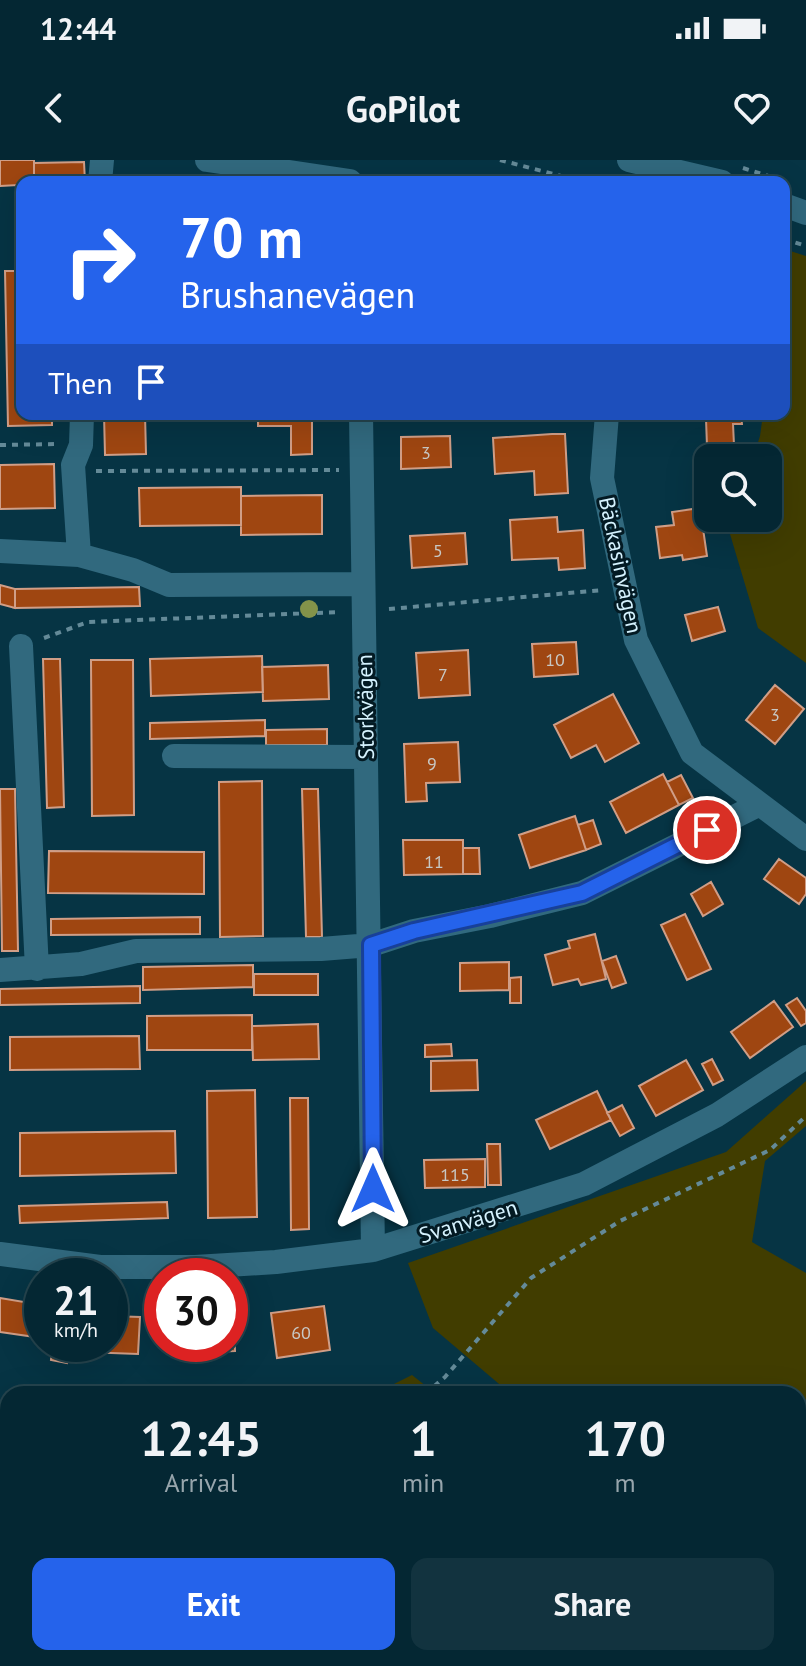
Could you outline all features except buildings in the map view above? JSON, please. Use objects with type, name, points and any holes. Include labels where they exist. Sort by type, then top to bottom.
[{"type":"street","points":[[207,160],[311,176]]},
{"type":"street","points":[[629,160],[727,174]]},
{"type":"street","points":[[790,196],[806,213]]},
{"type":"street","points":[[79,555],[73,465],[69,449],[81,445],[82,420]]},
{"type":"street","name":"Storkvägen","points":[[361,420],[371,945],[373,1250]]},
{"type":"street","name":"Bäckasinvägen","points":[[607,420],[602,478],[636,640],[692,753],[806,839]]},
{"type":"street","points":[[0,551],[79,555],[133,570],[169,585],[362,584]]},
{"type":"street","points":[[21,646],[37,969]]},
{"type":"street","points":[[174,756],[366,757]]},
{"type":"street","points":[[0,970],[81,964],[136,951],[321,949],[371,945],[414,931],[582,893],[758,805]]},
{"type":"street","name":"Svanvägen","points":[[0,1254],[100,1267],[195,1267],[276,1262],[373,1250],[584,1184],[717,1115],[806,1057]]},
{"type":"path","points":[[500,160],[561,176]]},
{"type":"path","points":[[0,445],[69,449],[95,471],[361,470]]},
{"type":"path","points":[[21,646],[88,622],[363,611],[625,588]]},
{"type":"path","points":[[434,1386],[531,1278],[620,1221],[770,1150],[806,1116]]},
{"type":"shaded area","points":[[790,251],[806,256],[806,663],[758,628],[730,534],[782,532],[782,444],[757,444],[762,420],[790,420]]},
{"type":"shaded area","points":[[806,1081],[806,1126],[765,1161],[752,1242],[806,1273],[806,1386],[502,1386],[433,1328],[408,1263],[726,1152]]},
{"type":"shaded area","points":[[412,1375],[426,1386],[390,1386]]},
{"type":"route","points":[[373,1189],[371,945],[414,931],[582,893],[707,830]]}]
